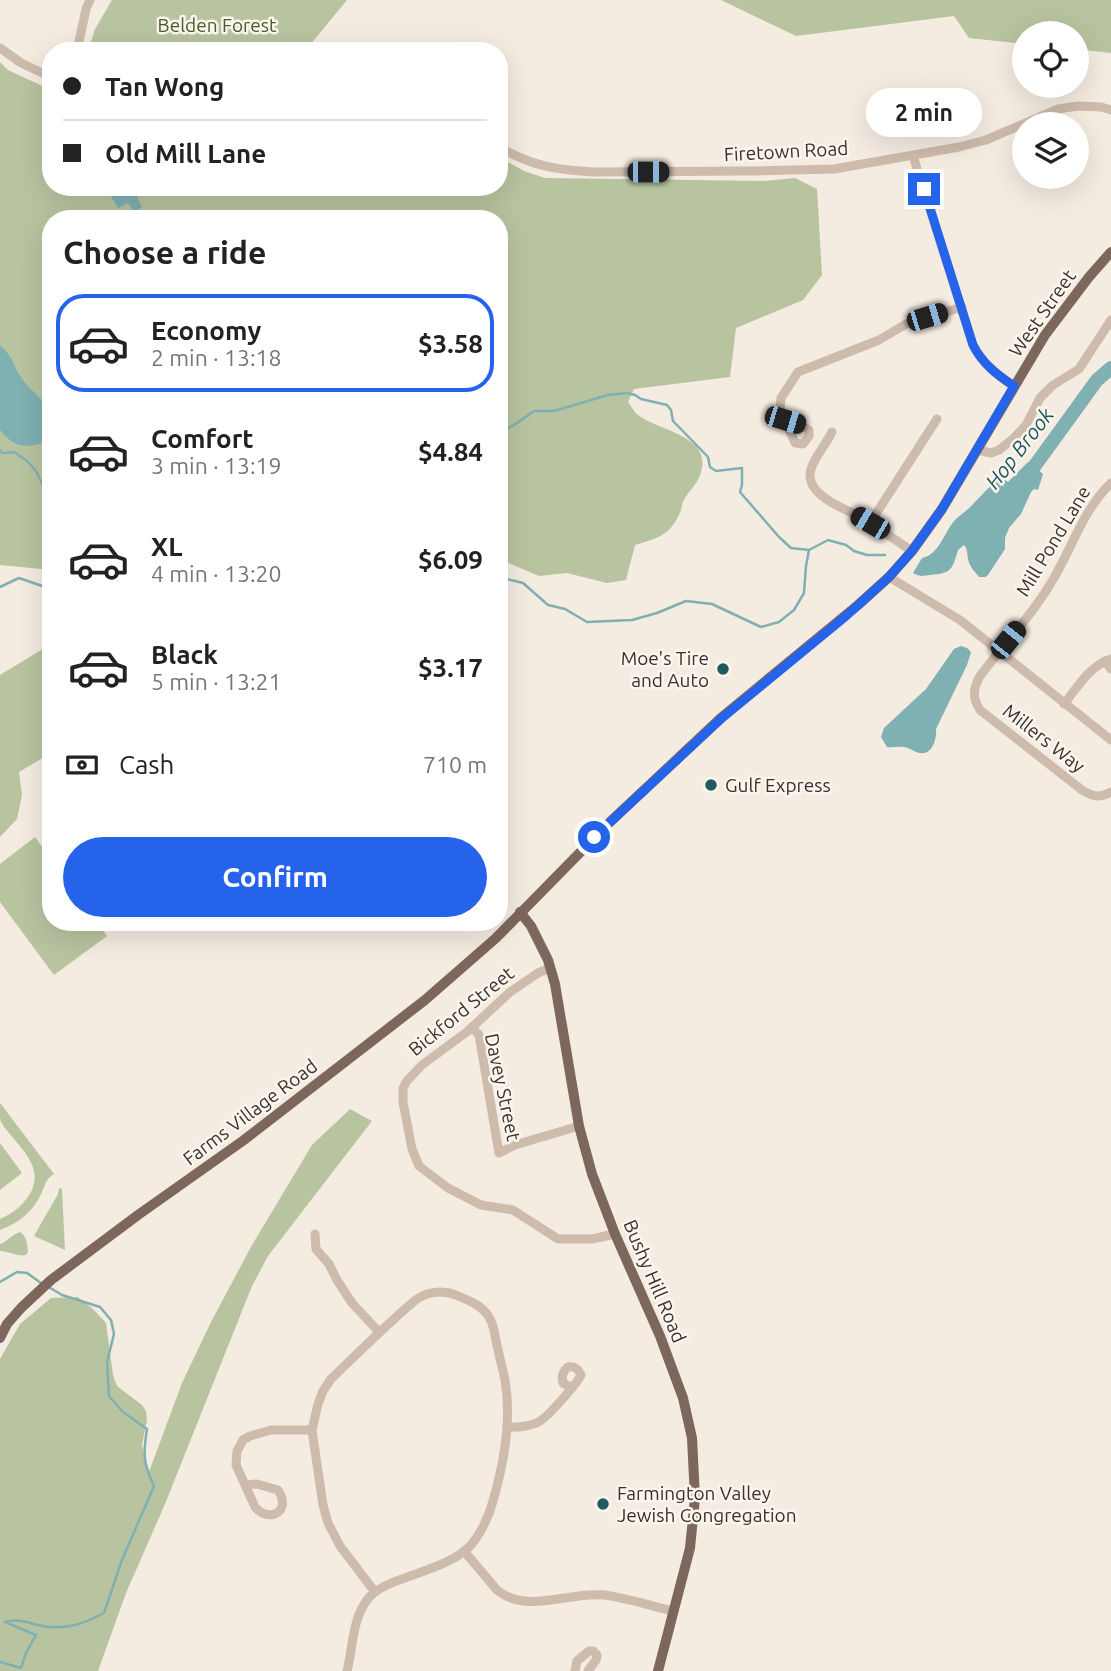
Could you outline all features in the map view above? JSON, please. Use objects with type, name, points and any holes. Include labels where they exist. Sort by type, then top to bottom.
[{"type":"main road","name":"West Street","points":[[520,912],[602,830],[722,718],[889,577],[912,551],[942,509],[1045,335],[1070,300],[1111,252]]},
{"type":"main road","name":"Bushy Hill Road","points":[[520,912],[531,926],[555,984],[579,1126],[592,1174],[684,1398],[692,1438],[695,1498],[690,1548],[658,1671]]},
{"type":"main road","name":"Farms Village Road","points":[[508,924],[520,912]]},
{"type":"main road","name":"Farms Village Road","points":[[0,1338],[4,1325],[51,1280],[244,1140],[413,1011],[501,931]]},
{"type":"street","points":[[79,42],[90,0]]},
{"type":"street","points":[[0,48],[21,64],[42,72]]},
{"type":"street","name":"Firetown Road","points":[[508,151],[538,165],[561,170],[813,170],[857,166],[959,147],[986,140],[1058,109],[1077,106],[1111,110]]},
{"type":"street","points":[[913,156],[973,345],[978,356],[1014,386]]},
{"type":"street","points":[[785,420],[780,410],[781,398],[798,372],[879,340],[906,324],[962,307]]},
{"type":"street","points":[[978,450],[991,453],[1014,438],[1026,425],[1040,398],[1053,385],[1079,369],[1111,320]]},
{"type":"street","points":[[870,523],[937,419]]},
{"type":"street","points":[[832,432],[811,469],[812,485],[832,503],[870,523],[912,551]]},
{"type":"street","name":"Mill Pond Lane","points":[[999,651],[1040,600],[1055,577],[1087,513],[1111,483]]},
{"type":"street","points":[[889,577],[960,620],[1111,740]]},
{"type":"street","name":"Millers Way","points":[[999,651],[975,687],[975,702],[980,710],[1090,795],[1104,796],[1111,792]]},
{"type":"street","points":[[1064,704],[1099,663],[1108,660],[1111,669]]},
{"type":"street","name":"Bickford Street","points":[[550,968],[510,992],[472,1027],[412,1075],[403,1089],[402,1102],[412,1149],[419,1166],[448,1188],[481,1205],[513,1210],[558,1238],[592,1239],[615,1234]]},
{"type":"street","name":"Davey Street","points":[[472,1027],[479,1035],[499,1153],[515,1145],[579,1126]]},
{"type":"street","points":[[315,1234],[316,1249],[329,1264],[352,1303],[379,1332]]},
{"type":"street","points":[[347,1671],[360,1610],[368,1598],[391,1583],[436,1566],[464,1551],[480,1533],[493,1502],[507,1438],[505,1382],[491,1319],[482,1308],[450,1293],[438,1292],[419,1296],[379,1332],[331,1379],[323,1391],[314,1417],[312,1430],[320,1489],[328,1523],[346,1555],[375,1591]]},
{"type":"street","points":[[507,1427],[516,1428],[541,1421],[572,1388]]},
{"type":"street","points":[[245,1485],[257,1484],[278,1490],[284,1501],[283,1507],[274,1515],[260,1512],[250,1498],[236,1465],[237,1451],[243,1440],[271,1430],[312,1430]]},
{"type":"street","points":[[464,1551],[497,1590],[516,1600],[530,1602],[601,1595],[673,1611]]},
{"type":"street","points":[[575,1671],[577,1661],[589,1651],[593,1651],[597,1654],[596,1660],[589,1671]]},
{"type":"green space","name":"Belden Forest","points":[[112,0],[347,0],[312,42],[91,42],[95,29]]},
{"type":"green space","points":[[721,0],[1111,0],[1111,53],[1089,50],[1089,21],[1012,21],[1012,43],[969,38],[954,16],[796,36]]},
{"type":"green space","points":[[0,62],[8,70],[42,86],[42,196],[508,196],[508,162],[545,178],[764,181],[795,178],[817,189],[822,275],[803,300],[736,328],[730,377],[634,389],[628,402],[635,412],[647,421],[691,442],[699,450],[701,472],[683,501],[673,525],[663,534],[635,545],[626,580],[607,583],[567,573],[539,576],[508,563],[508,210],[42,210],[42,569],[0,565]]},
{"type":"green space","points":[[42,649],[42,758],[19,772],[22,795],[17,819],[0,837],[0,675]]},
{"type":"green space","points":[[35,837],[42,847],[42,931],[103,931],[107,936],[54,975],[0,902],[0,864]]},
{"type":"green space","points":[[0,1103],[54,1174],[47,1180],[39,1199],[30,1211],[20,1220],[0,1230],[0,1219],[19,1208],[26,1200],[32,1190],[34,1174],[33,1166],[25,1152],[1,1123]]},
{"type":"green space","points":[[350,1109],[372,1121],[268,1256],[252,1286],[165,1504],[126,1593],[98,1671],[0,1671],[0,1359],[20,1324],[51,1298],[78,1297],[106,1323],[117,1386],[146,1411],[142,1445],[149,1472],[182,1383],[252,1245],[312,1145]]},
{"type":"green space","points":[[0,1143],[22,1173],[0,1190]]},
{"type":"green space","points":[[59,1188],[62,1189],[65,1250],[34,1236]]},
{"type":"green space","points":[[20,1232],[26,1241],[26,1255],[0,1251],[0,1244]]},
{"type":"water","points":[[111,196],[139,196],[142,207],[133,210],[128,203],[118,208]]},
{"type":"water","points":[[0,345],[10,356],[24,382],[42,401],[42,443],[23,446],[11,441],[0,430]]},
{"type":"water","points":[[1028,462],[1043,474],[1038,490],[1031,492],[1021,514],[1009,528],[1005,549],[988,575],[979,577],[974,571],[964,545],[958,550],[952,566],[947,571],[923,576],[913,573],[922,558],[938,547],[957,518],[987,489],[1002,477],[1008,482]]},
{"type":"water","points":[[961,646],[971,652],[936,729],[931,749],[920,753],[904,747],[887,747],[881,737],[884,728],[926,689],[954,649]]},
{"type":"waterway","name":"Hop Brook","points":[[1023,482],[1097,380],[1111,368]]},
{"type":"waterway","points":[[508,428],[534,411],[554,411],[608,395],[627,393],[667,405],[673,421],[708,457],[710,467],[716,471],[742,468],[740,492],[791,548],[809,550]]},
{"type":"waterway","points":[[0,450],[2,453],[14,452],[27,461],[42,483]]},
{"type":"waterway","name":"Hop Brook","points":[[508,579],[523,583],[548,605],[565,609],[587,622],[632,620],[686,601],[712,604],[761,627],[779,622],[794,610],[804,593],[809,550],[828,540],[867,555],[885,555]]},
{"type":"waterway","name":"Hop Brook","points":[[0,587],[19,578],[42,586]]},
{"type":"waterway","points":[[0,1282],[17,1272],[27,1273],[41,1283]]},
{"type":"waterway","points":[[0,1662],[21,1668],[36,1635],[5,1622],[64,1627],[85,1622],[104,1613],[122,1560],[154,1486],[145,1458],[147,1429],[123,1412],[109,1396],[107,1362],[114,1334],[111,1320],[100,1307],[62,1295],[47,1286]]},
{"type":"place","name":"Moe's Tire and Auto","points":[[723,669]]},
{"type":"place","name":"Gulf Express","points":[[711,785]]},
{"type":"place","name":"Farmington Valley Jewish Congregation","points":[[603,1504]]},
{"type":"route","points":[[594,837],[722,718],[889,577],[912,551],[942,509],[1014,386],[978,356],[924,189]]}]
